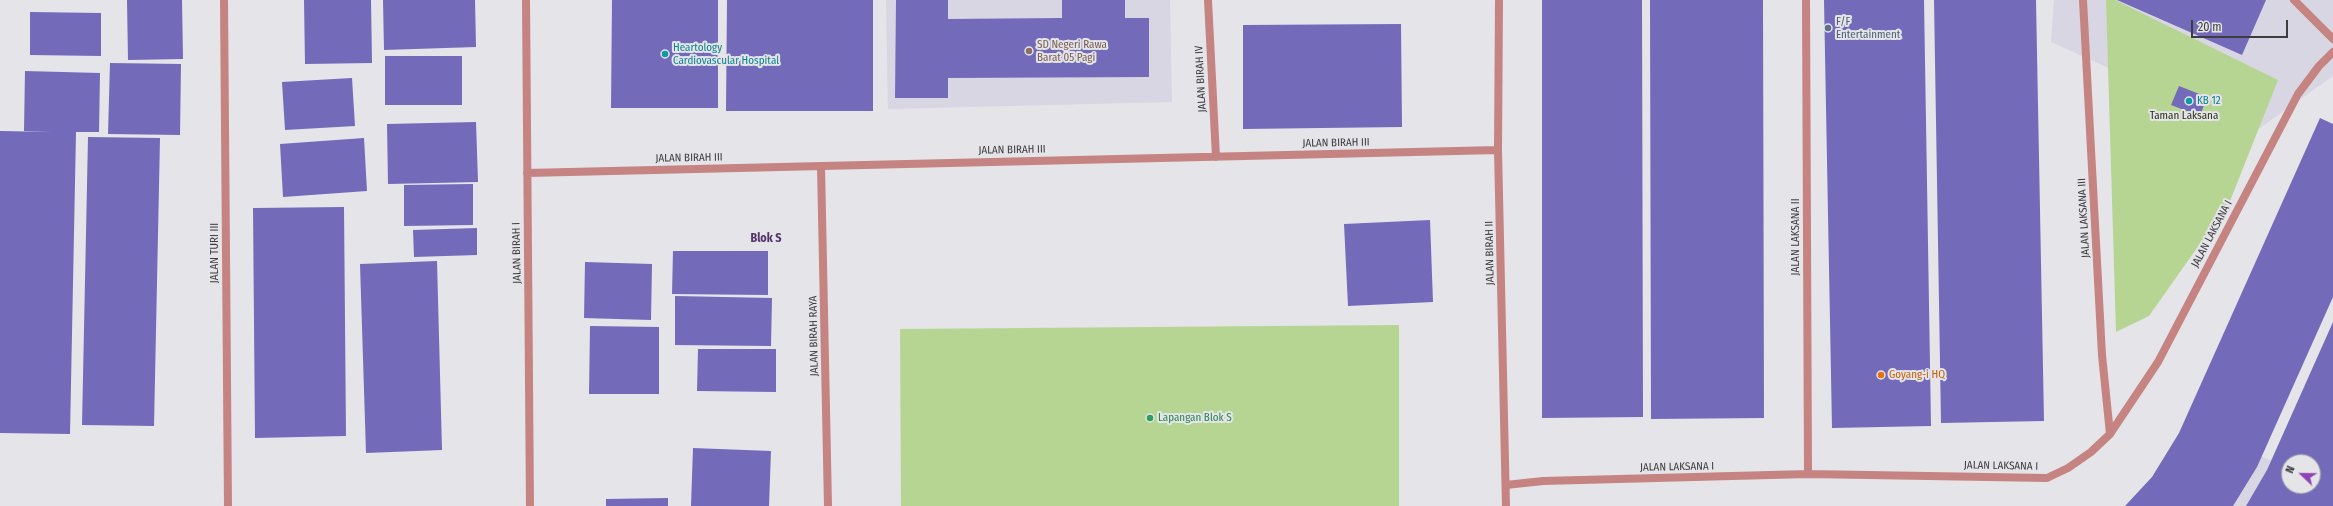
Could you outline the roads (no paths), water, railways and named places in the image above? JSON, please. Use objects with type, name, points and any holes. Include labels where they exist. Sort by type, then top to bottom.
[{"type":"street","name":"JALAN TURI III","points":[[224,0],[228,506]]},
{"type":"street","name":"JALAN BIRAH I","points":[[526,0],[530,506]]},
{"type":"street","name":"JALAN BIRAH IV","points":[[1208,0],[1216,156]]},
{"type":"street","name":"JALAN BIRAH II","points":[[1499,0],[1498,150],[1506,506]]},
{"type":"street","name":"JALAN LAKSANA II","points":[[1806,0],[1808,474]]},
{"type":"street","name":"JALAN LAKSANA III","points":[[2083,0],[2102,355],[2110,434]]},
{"type":"street","points":[[2294,0],[2333,39]]},
{"type":"street","name":"JALAN LAKSANA I","points":[[1506,485],[1542,481],[1808,474],[2047,478],[2068,468],[2091,452],[2110,434],[2158,362],[2298,94],[2319,66],[2333,52]]},
{"type":"street","name":"JALAN BIRAH III","points":[[527,173],[1498,150]]},
{"type":"street","name":"JALAN BIRAH RAYA","points":[[821,166],[828,506]]},
{"type":"place","name":"F/F Entertainment","points":[[1828,28]]},
{"type":"place","name":"SD Negeri Rawa Barat 05 Pagi","points":[[1029,51]]},
{"type":"place","name":"Heartology Cardiovascular Hospital","points":[[665,54]]},
{"type":"place","name":"KB 12","points":[[2189,101]]},
{"type":"place","name":"Goyang-i HQ","points":[[1881,375]]},
{"type":"place","name":"Lapangan Blok S","points":[[1150,418]]},
{"type":"district","name":"Blok S","points":[[766,239]]},
{"type":"park label","name":"Taman Laksana","points":[[2184,116]]}]
